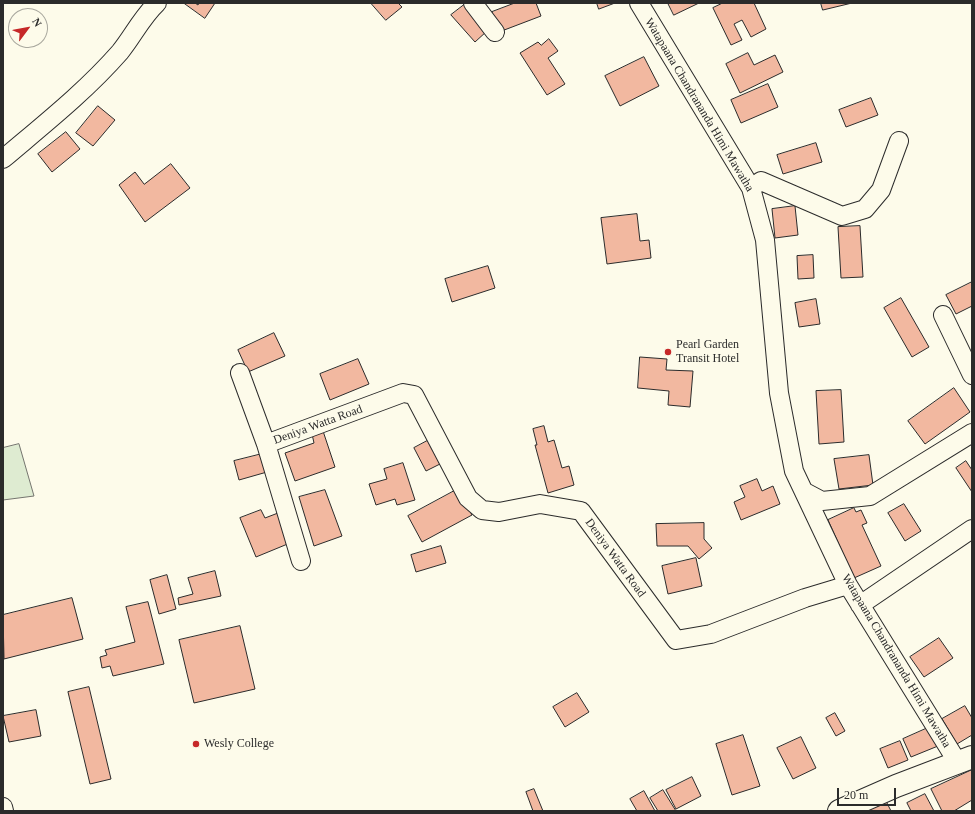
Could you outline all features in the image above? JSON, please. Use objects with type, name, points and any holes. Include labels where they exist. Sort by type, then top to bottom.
[{"type":"street","points":[[3,159],[72,100],[121,51],[147,12],[157,3]]},
{"type":"street","points":[[473,3],[495,32]]},
{"type":"street","name":"Watapaana Chandrananda Himi Mawatha","points":[[639,3],[751,188],[765,240],[779,393],[794,471],[848,585],[860,606],[965,760]]},
{"type":"street","points":[[751,188],[760,181],[842,216],[864,209],[882,190],[899,141]]},
{"type":"street","points":[[943,315],[972,375]]},
{"type":"street","points":[[240,373],[266,444],[301,561]]},
{"type":"street","name":"Deniya Watta Road","points":[[266,444],[403,393],[414,395],[468,498],[482,510],[494,512],[540,504],[581,511],[676,640],[712,634],[805,598],[848,585]]},
{"type":"street","points":[[805,492],[822,501],[870,496],[972,433]]},
{"type":"street","points":[[860,606],[972,529]]},
{"type":"street","points":[[839,811],[965,760]]},
{"type":"street","points":[[3,807],[4,811]]},
{"type":"green space","points":[[19,444],[34,496],[3,500],[3,448]]},
{"type":"building","points":[[184,3],[195,3],[198,5],[199,3],[215,3],[205,18]]},
{"type":"building","points":[[371,3],[398,3],[402,7],[386,20]]},
{"type":"building","points":[[515,3],[536,3],[541,16],[499,32],[492,12]]},
{"type":"building","points":[[597,3],[615,3],[599,9]]},
{"type":"building","points":[[668,3],[699,3],[674,15]]},
{"type":"building","points":[[723,3],[754,3],[766,29],[751,37],[742,20],[734,24],[742,40],[731,45],[713,8]]},
{"type":"building","points":[[821,3],[852,3],[823,10]]},
{"type":"building","points":[[464,5],[487,31],[475,42],[451,15]]},
{"type":"building","points":[[549,39],[558,51],[548,58],[565,84],[547,95],[520,53],[538,42],[541,45]]},
{"type":"building","points":[[748,53],[754,65],[775,55],[783,72],[740,93],[726,64]]},
{"type":"building","points":[[644,57],[659,86],[620,106],[605,76]]},
{"type":"building","points":[[768,84],[778,107],[741,123],[731,100]]},
{"type":"building","points":[[871,98],[878,115],[846,127],[839,110]]},
{"type":"building","points":[[98,106],[115,120],[93,146],[76,133]]},
{"type":"building","points":[[66,132],[80,149],[52,172],[38,154]]},
{"type":"building","points":[[816,143],[822,162],[783,174],[777,155]]},
{"type":"building","points":[[171,164],[190,188],[145,222],[119,185],[135,172],[144,184]]},
{"type":"building","points":[[795,206],[798,235],[775,238],[772,209]]},
{"type":"building","points":[[637,214],[640,241],[649,240],[651,258],[607,264],[601,218]]},
{"type":"building","points":[[860,226],[863,277],[841,278],[838,227]]},
{"type":"building","points":[[813,255],[814,278],[798,279],[797,256]]},
{"type":"building","points":[[488,266],[495,288],[452,302],[445,279]]},
{"type":"building","points":[[972,282],[972,306],[956,314],[946,295]]},
{"type":"building","points":[[901,298],[929,347],[912,357],[884,308]]},
{"type":"building","points":[[816,299],[820,324],[799,327],[795,303]]},
{"type":"building","points":[[274,333],[285,356],[248,372],[238,350]]},
{"type":"building","points":[[640,357],[667,359],[666,370],[693,371],[690,407],[668,405],[669,391],[638,388]]},
{"type":"building","points":[[358,359],[369,384],[330,400],[320,374]]},
{"type":"building","points":[[954,388],[970,412],[925,444],[908,421]]},
{"type":"building","points":[[841,390],[844,442],[819,444],[816,391]]},
{"type":"building","points":[[544,426],[548,442],[554,440],[562,468],[569,466],[574,485],[548,493],[535,445],[537,445],[533,429]]},
{"type":"building","points":[[323,431],[335,467],[295,481],[285,453],[314,443],[312,434]]},
{"type":"building","points":[[429,440],[442,463],[426,471],[414,448]]},
{"type":"building","points":[[262,454],[267,472],[239,480],[234,461]]},
{"type":"building","points":[[869,455],[873,485],[839,489],[834,459]]},
{"type":"building","points":[[966,461],[972,470],[972,492],[956,468]]},
{"type":"building","points":[[403,463],[415,500],[397,505],[395,499],[376,505],[369,484],[387,479],[384,469]]},
{"type":"building","points":[[757,479],[762,491],[773,486],[780,504],[741,520],[734,502],[745,497],[740,486]]},
{"type":"building","points":[[458,489],[472,515],[422,542],[408,516]]},
{"type":"building","points":[[325,490],[342,536],[314,546],[299,497]]},
{"type":"building","points":[[904,504],[921,531],[905,541],[888,513]]},
{"type":"building","points":[[854,508],[856,512],[861,510],[867,523],[862,525],[881,566],[854,578],[828,520]]},
{"type":"building","points":[[261,510],[265,518],[278,513],[290,543],[256,557],[240,518]]},
{"type":"building","points":[[704,523],[704,539],[712,548],[699,559],[688,546],[657,546],[656,524]]},
{"type":"building","points":[[441,546],[446,563],[416,572],[411,555]]},
{"type":"building","points":[[696,558],[702,586],[668,594],[662,566]]},
{"type":"building","points":[[215,571],[221,596],[179,605],[178,598],[193,594],[188,578]]},
{"type":"building","points":[[167,575],[176,609],[159,614],[150,580]]},
{"type":"building","points":[[72,598],[83,639],[4,659],[3,615]]},
{"type":"building","points":[[148,602],[164,664],[113,676],[110,666],[102,668],[100,657],[107,655],[105,650],[135,642],[126,607]]},
{"type":"building","points":[[240,626],[255,689],[194,703],[179,640]]},
{"type":"building","points":[[939,638],[953,658],[924,677],[910,657]]},
{"type":"building","points":[[89,687],[111,779],[90,784],[68,692]]},
{"type":"building","points":[[577,693],[589,712],[565,727],[553,707]]},
{"type":"building","points":[[965,706],[972,718],[972,735],[957,744],[942,719]]},
{"type":"building","points":[[36,710],[41,736],[9,742],[3,716]]},
{"type":"building","points":[[835,713],[845,731],[836,736],[826,718]]},
{"type":"building","points":[[930,727],[938,746],[911,757],[903,739]]},
{"type":"building","points":[[743,735],[760,786],[732,795],[716,744]]},
{"type":"building","points":[[801,737],[816,768],[793,779],[777,748]]},
{"type":"building","points":[[900,741],[908,760],[888,768],[880,749]]},
{"type":"building","points":[[972,770],[972,800],[954,811],[942,811],[931,789]]},
{"type":"building","points":[[692,777],[701,796],[676,809],[666,790]]},
{"type":"building","points":[[534,789],[543,811],[533,811],[526,792]]},
{"type":"building","points":[[663,790],[676,811],[658,811],[650,798]]},
{"type":"building","points":[[644,791],[655,811],[637,811],[630,799]]},
{"type":"building","points":[[925,794],[934,811],[911,811],[907,803]]},
{"type":"building","points":[[886,801],[891,811],[867,811]]},
{"type":"place","name":"Pearl Garden Transit Hotel","points":[[668,352]]},
{"type":"place","name":"Wesly College","points":[[196,744]]}]
